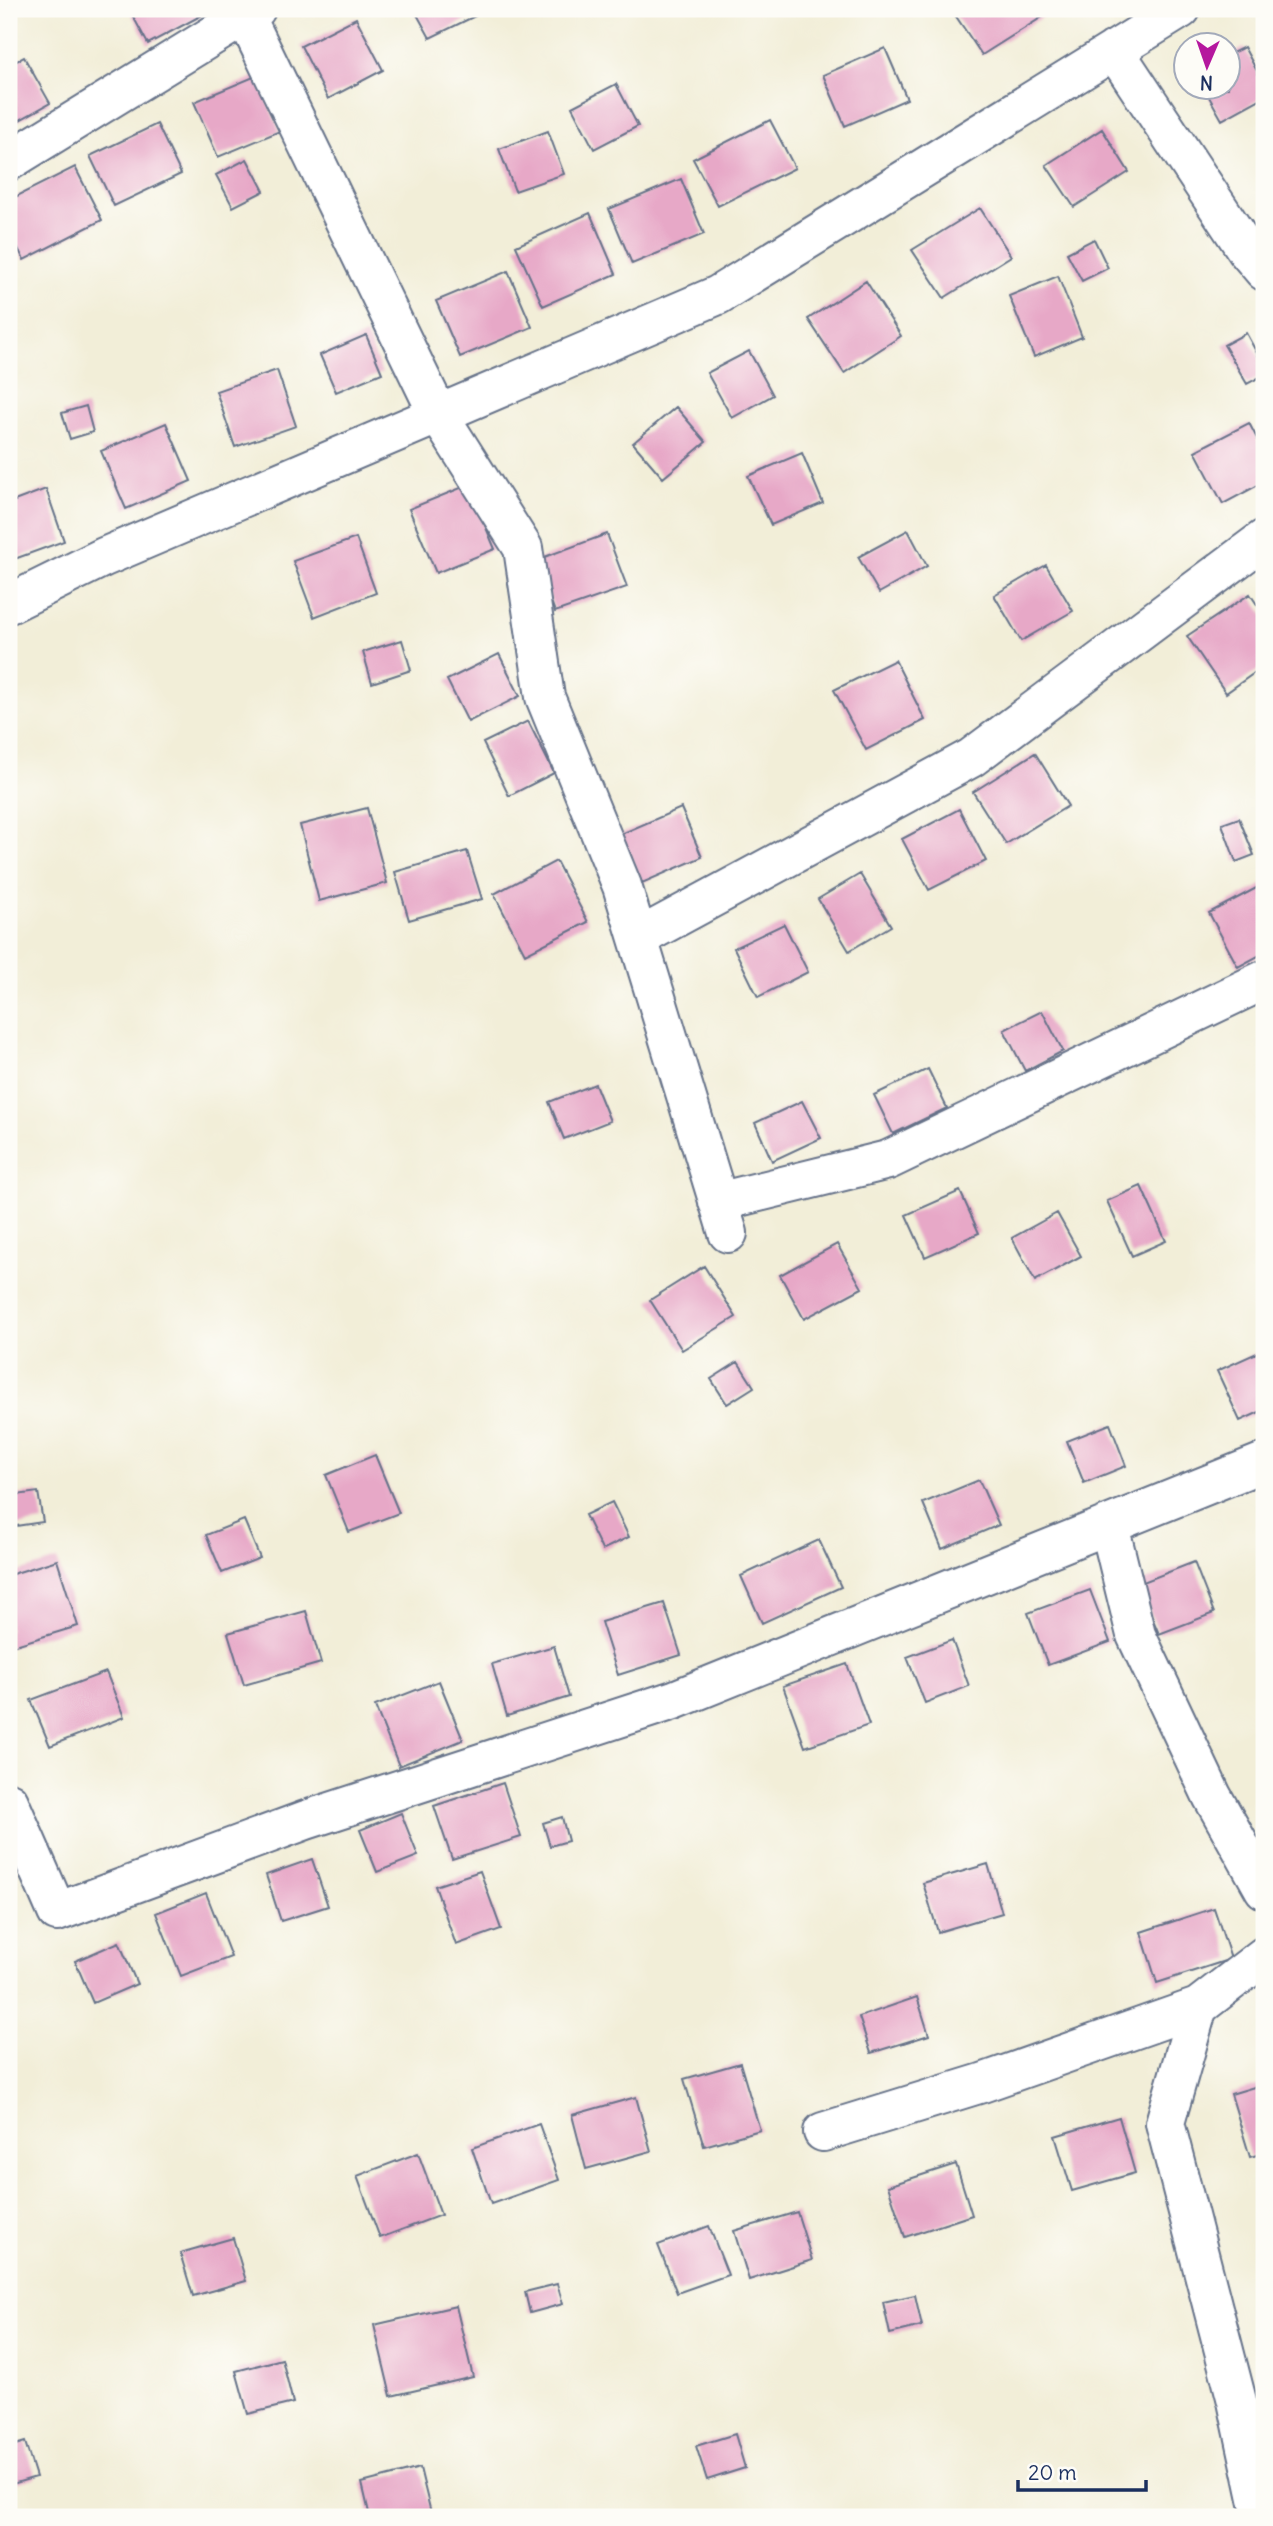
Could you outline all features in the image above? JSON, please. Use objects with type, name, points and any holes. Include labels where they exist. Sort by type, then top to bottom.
[{"type":"street","points":[[9,604],[104,557],[718,295],[1181,9]]},
{"type":"street","points":[[9,161],[248,11],[438,414],[523,548],[545,696],[622,886],[723,1217],[888,1160],[1264,980]]},
{"type":"street","points":[[1114,50],[1247,251],[1264,271]]},
{"type":"street","points":[[638,938],[971,758],[1264,540]]},
{"type":"street","points":[[9,1801],[57,1912],[306,1820],[674,1700],[1264,1462]]},
{"type":"street","points":[[1109,1525],[1136,1635],[1212,1796],[1264,1889]]},
{"type":"street","points":[[823,2132],[982,2083],[1198,2007],[1264,1956]]},
{"type":"street","points":[[1198,2007],[1165,2123],[1237,2401],[1262,2517]]},
{"type":"building","points":[[129,9],[204,9],[206,13],[148,44]]},
{"type":"building","points":[[414,9],[471,9],[475,16],[430,38]]},
{"type":"building","points":[[951,9],[1047,9],[1050,12],[982,55]]},
{"type":"building","points":[[356,18],[383,70],[328,99],[301,46]]},
{"type":"building","points":[[1244,47],[1264,84],[1264,97],[1222,120],[1212,102],[1242,102]]},
{"type":"building","points":[[885,48],[907,99],[845,126],[823,75]]},
{"type":"building","points":[[24,57],[50,103],[9,126],[9,65]]},
{"type":"building","points":[[256,76],[280,131],[218,157],[194,102]]},
{"type":"building","points":[[616,84],[638,126],[594,149],[572,107]]},
{"type":"building","points":[[770,120],[795,168],[718,206],[693,159]]},
{"type":"building","points":[[157,124],[181,174],[114,206],[90,156]]},
{"type":"building","points":[[1102,129],[1129,172],[1074,207],[1046,165]]},
{"type":"building","points":[[548,131],[564,174],[515,191],[499,149]]},
{"type":"building","points":[[247,159],[264,191],[233,207],[216,175]]},
{"type":"building","points":[[75,167],[102,220],[24,260],[9,231],[9,200]]},
{"type":"building","points":[[681,179],[704,234],[632,264],[609,209]]},
{"type":"building","points":[[980,208],[1011,256],[944,298],[912,250]]},
{"type":"building","points":[[590,213],[616,274],[543,306],[516,246]]},
{"type":"building","points":[[1094,239],[1108,268],[1082,281],[1067,253]]},
{"type":"building","points":[[508,271],[532,327],[460,357],[436,301]]},
{"type":"building","points":[[1058,276],[1082,337],[1034,357],[1009,296]]},
{"type":"building","points":[[866,281],[901,336],[844,373],[808,319]]},
{"type":"building","points":[[1246,333],[1264,366],[1264,375],[1247,384],[1224,345]]},
{"type":"building","points":[[366,335],[382,373],[336,392],[320,355]]},
{"type":"building","points":[[749,351],[773,395],[732,418],[707,373]]},
{"type":"building","points":[[277,370],[296,426],[235,447],[216,391]]},
{"type":"building","points":[[86,406],[93,432],[70,439],[62,413]]},
{"type":"building","points":[[676,407],[706,442],[663,478],[633,443]]},
{"type":"building","points":[[166,423],[191,481],[126,509],[101,451]]},
{"type":"building","points":[[1249,423],[1264,452],[1264,482],[1223,504],[1195,451]]},
{"type":"building","points":[[802,453],[823,503],[771,525],[748,476]]},
{"type":"building","points":[[468,485],[495,549],[436,573],[409,509]]},
{"type":"building","points":[[46,489],[64,541],[9,561],[9,503]]},
{"type":"building","points":[[908,530],[927,566],[879,593],[858,557]]},
{"type":"building","points":[[607,534],[627,587],[555,612],[536,560]]},
{"type":"building","points":[[356,538],[376,593],[314,617],[293,561]]},
{"type":"building","points":[[1046,565],[1073,611],[1021,641],[994,595]]},
{"type":"building","points":[[1250,594],[1264,615],[1264,666],[1226,693],[1187,636]]},
{"type":"building","points":[[402,640],[411,670],[372,683],[363,652]]},
{"type":"building","points":[[499,654],[520,696],[468,722],[447,680]]},
{"type":"building","points":[[895,660],[925,720],[866,750],[834,690]]},
{"type":"building","points":[[528,721],[554,773],[509,796],[483,743]]},
{"type":"building","points":[[1035,753],[1068,806],[1006,844],[973,792]]},
{"type":"building","points":[[367,808],[387,883],[319,901],[300,825]]},
{"type":"building","points":[[681,808],[702,857],[642,883],[621,834]]},
{"type":"building","points":[[959,809],[986,861],[929,890],[902,839]]},
{"type":"building","points":[[1239,818],[1254,855],[1236,862],[1222,824]]},
{"type":"building","points":[[467,851],[482,899],[409,920],[395,872]]},
{"type":"building","points":[[556,861],[588,922],[525,954],[494,894]]},
{"type":"building","points":[[860,874],[891,926],[849,951],[818,899]]},
{"type":"building","points":[[1264,884],[1264,953],[1238,967],[1209,913]]},
{"type":"building","points":[[784,924],[808,972],[758,997],[734,948]]},
{"type":"building","points":[[1042,1011],[1063,1051],[1025,1071],[1004,1030]]},
{"type":"building","points":[[928,1069],[947,1108],[893,1134],[874,1095]]},
{"type":"building","points":[[595,1084],[610,1121],[564,1139],[549,1102]]},
{"type":"building","points":[[802,1101],[821,1138],[772,1161],[755,1123]]},
{"type":"building","points":[[1141,1186],[1166,1241],[1132,1256],[1107,1201]]},
{"type":"building","points":[[960,1191],[979,1233],[925,1257],[906,1215]]},
{"type":"building","points":[[1057,1213],[1081,1256],[1035,1281],[1012,1238]]},
{"type":"building","points":[[837,1244],[862,1288],[804,1319],[780,1275]]},
{"type":"building","points":[[704,1266],[736,1317],[682,1350],[650,1300]]},
{"type":"building","points":[[1261,1351],[1264,1360],[1264,1410],[1240,1421],[1217,1371]]},
{"type":"building","points":[[738,1362],[754,1387],[727,1404],[711,1379]]},
{"type":"building","points":[[1110,1424],[1126,1466],[1084,1483],[1067,1441]]},
{"type":"building","points":[[375,1455],[399,1513],[349,1532],[326,1475]]},
{"type":"building","points":[[979,1480],[999,1525],[942,1549],[923,1503]]},
{"type":"building","points":[[38,1492],[43,1522],[9,1527],[9,1496]]},
{"type":"building","points":[[612,1502],[629,1537],[602,1550],[585,1515]]},
{"type":"building","points":[[244,1520],[260,1558],[222,1573],[206,1535]]},
{"type":"building","points":[[819,1540],[841,1587],[762,1623],[741,1576]]},
{"type":"building","points":[[57,1560],[78,1626],[9,1647],[9,1575]]},
{"type":"building","points":[[1194,1562],[1214,1613],[1159,1634],[1138,1584]]},
{"type":"building","points":[[1090,1590],[1110,1642],[1048,1665],[1028,1613]]},
{"type":"building","points":[[664,1603],[681,1655],[618,1675],[601,1622]]},
{"type":"building","points":[[306,1611],[321,1663],[244,1685],[228,1633]]},
{"type":"building","points":[[952,1640],[969,1686],[925,1703],[907,1657]]},
{"type":"building","points":[[554,1646],[569,1697],[507,1716],[492,1664]]},
{"type":"building","points":[[847,1664],[869,1725],[805,1747],[783,1686]]},
{"type":"building","points":[[106,1672],[124,1717],[50,1746],[31,1700]]},
{"type":"building","points":[[439,1681],[463,1740],[399,1766],[375,1706]]},
{"type":"building","points":[[503,1783],[521,1837],[452,1859],[434,1806]]},
{"type":"building","points":[[401,1813],[418,1856],[377,1872],[360,1830]]},
{"type":"building","points":[[562,1817],[568,1841],[550,1846],[543,1823]]},
{"type":"building","points":[[312,1859],[328,1906],[281,1921],[266,1875]]},
{"type":"building","points":[[988,1864],[1002,1913],[938,1932],[923,1883]]},
{"type":"building","points":[[480,1871],[501,1929],[456,1945],[435,1886]]},
{"type":"building","points":[[206,1893],[231,1957],[181,1976],[156,1913]]},
{"type":"building","points":[[1214,1908],[1231,1959],[1157,1983],[1141,1932]]},
{"type":"building","points":[[119,1942],[137,1984],[93,2003],[75,1961]]},
{"type":"building","points":[[917,1997],[929,2035],[871,2053],[859,2017]]},
{"type":"building","points":[[740,2063],[760,2130],[704,2146],[684,2079]]},
{"type":"building","points":[[1264,2084],[1264,2153],[1250,2157],[1231,2094]]},
{"type":"building","points":[[636,2097],[651,2151],[586,2169],[572,2115]]},
{"type":"building","points":[[1119,2117],[1135,2173],[1072,2191],[1055,2136]]},
{"type":"building","points":[[539,2124],[559,2180],[491,2204],[472,2148]]},
{"type":"building","points":[[418,2153],[441,2215],[380,2238],[357,2176]]},
{"type":"building","points":[[956,2164],[972,2215],[905,2237],[888,2186]]},
{"type":"building","points":[[797,2212],[812,2260],[749,2280],[734,2231]]},
{"type":"building","points":[[709,2226],[728,2275],[677,2293],[658,2245]]},
{"type":"building","points":[[233,2238],[246,2281],[193,2296],[180,2253]]},
{"type":"building","points":[[557,2284],[563,2304],[530,2313],[525,2292]]},
{"type":"building","points":[[915,2295],[922,2326],[890,2334],[883,2302]]},
{"type":"building","points":[[456,2306],[473,2377],[391,2396],[374,2325]]},
{"type":"building","points":[[282,2359],[293,2403],[248,2414],[236,2371]]},
{"type":"building","points":[[735,2434],[745,2468],[707,2480],[696,2446]]},
{"type":"building","points":[[25,2442],[36,2477],[9,2485],[9,2447]]},
{"type":"building","points":[[420,2468],[432,2517],[370,2517],[362,2483]]}]
